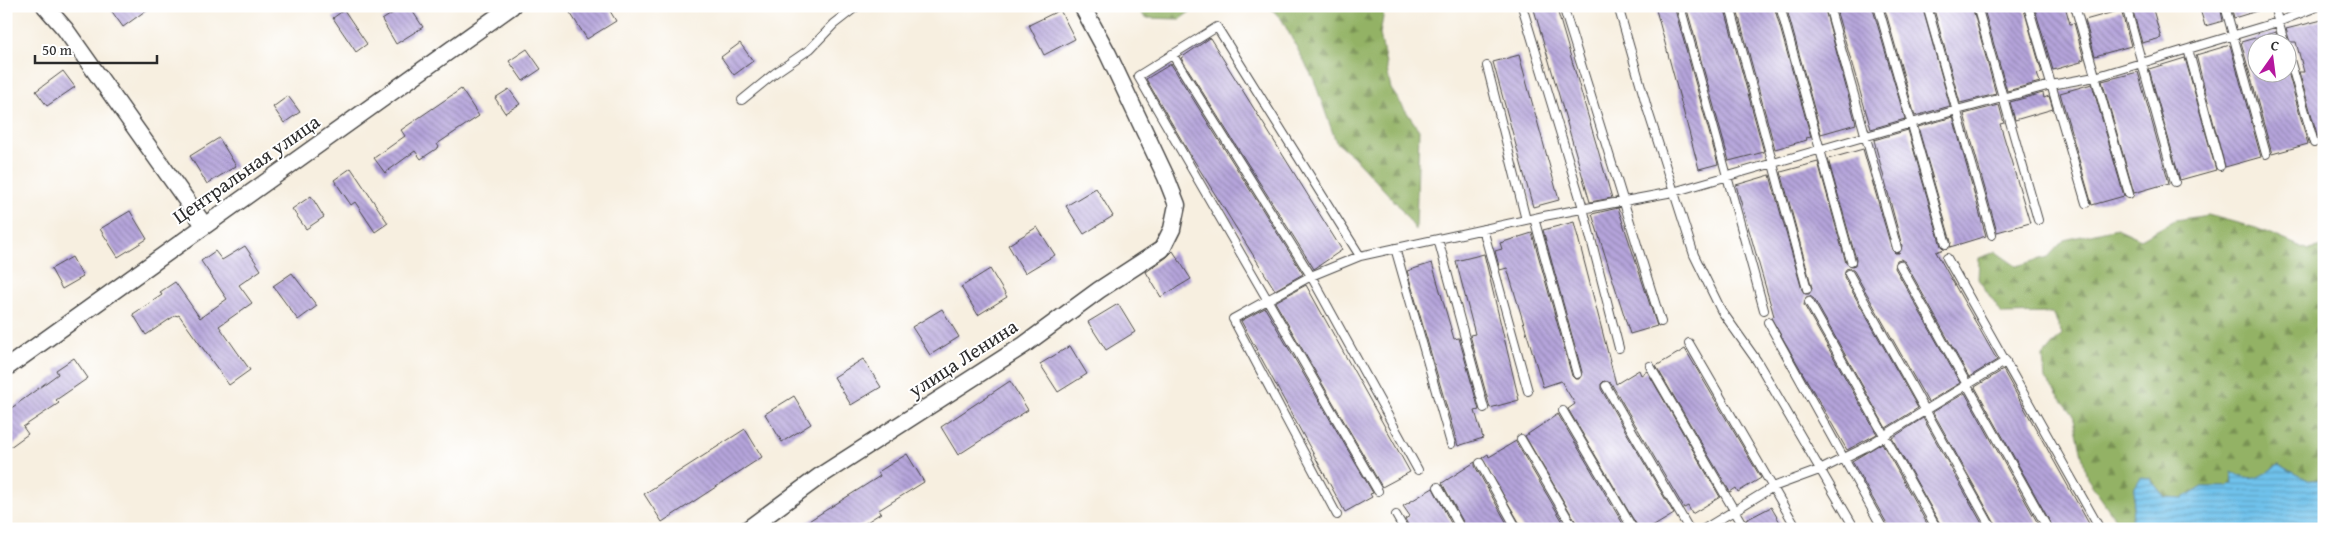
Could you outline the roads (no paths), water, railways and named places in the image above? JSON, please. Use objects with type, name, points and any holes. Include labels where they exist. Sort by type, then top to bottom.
[{"type":"street","points":[[45,6],[65,29],[204,225]]},
{"type":"street","name":"Центральная улица","points":[[6,368],[512,6]]},
{"type":"street","name":"улица Ленина","points":[[748,529],[820,476],[1024,345],[1099,290],[1162,250],[1172,229],[1177,204],[1150,142],[1082,6]]},
{"type":"lane","points":[[742,100],[775,73],[810,49],[834,24],[857,6]]},
{"type":"lane","points":[[1522,6],[1583,208],[1618,348]]},
{"type":"lane","points":[[1563,6],[1661,322]]},
{"type":"lane","points":[[1618,6],[1673,192],[1694,255],[1722,310],[1757,360],[1822,469],[1855,529]]},
{"type":"lane","points":[[1680,6],[1764,310]]},
{"type":"lane","points":[[1730,6],[1807,289]]},
{"type":"lane","points":[[1780,6],[1851,261]]},
{"type":"lane","points":[[1829,6],[1897,248]]},
{"type":"lane","points":[[1878,6],[1946,244]]},
{"type":"lane","points":[[1927,6],[1992,235]]},
{"type":"lane","points":[[1977,6],[2038,220]]},
{"type":"lane","points":[[2028,6],[2086,203]]},
{"type":"lane","points":[[2075,6],[2129,194]]},
{"type":"lane","points":[[2126,6],[2175,182]]},
{"type":"lane","points":[[2225,6],[2266,154]]},
{"type":"lane","points":[[2274,6],[2281,32]]},
{"type":"lane","points":[[1338,516],[1233,319],[1311,276],[1360,256],[1622,200],[1673,192],[1956,110],[2051,85],[2095,77],[2234,36],[2319,6]]},
{"type":"lane","points":[[1360,256],[1217,28],[1138,76],[1378,491]]},
{"type":"lane","points":[[2188,49],[2220,166]]},
{"type":"lane","points":[[1172,54],[1311,276],[1418,470]]},
{"type":"lane","points":[[1487,66],[1530,219],[1577,374]]},
{"type":"lane","points":[[2296,82],[2314,143]]},
{"type":"lane","points":[[1483,229],[1528,391]]},
{"type":"lane","points":[[1438,239],[1484,408]]},
{"type":"lane","points":[[1395,248],[1451,444]]},
{"type":"lane","points":[[1947,258],[2100,529]]},
{"type":"lane","points":[[1900,265],[2048,529]]},
{"type":"lane","points":[[1848,274],[1992,529]]},
{"type":"lane","points":[[1809,302],[1937,529]]},
{"type":"lane","points":[[1768,322],[1883,529]]},
{"type":"lane","points":[[1689,343],[1797,529]]},
{"type":"lane","points":[[1704,529],[1773,487],[1843,460],[2006,361]]},
{"type":"lane","points":[[1650,366],[1745,529]]},
{"type":"lane","points":[[1606,386],[1689,529]]},
{"type":"lane","points":[[1563,411],[1633,529]]},
{"type":"lane","points":[[1521,439],[1574,529]]},
{"type":"lane","points":[[1480,463],[1517,529]]},
{"type":"lane","points":[[1438,487],[1462,529]]},
{"type":"lane","points":[[1396,515],[1404,529]]},
{"type":"water","points":[[2279,465],[2308,480],[2324,480],[2324,529],[2131,529],[2135,487],[2141,477],[2149,478],[2165,497],[2183,498],[2201,487],[2227,487],[2233,483],[2232,471],[2239,476],[2251,479],[2261,476]]}]
